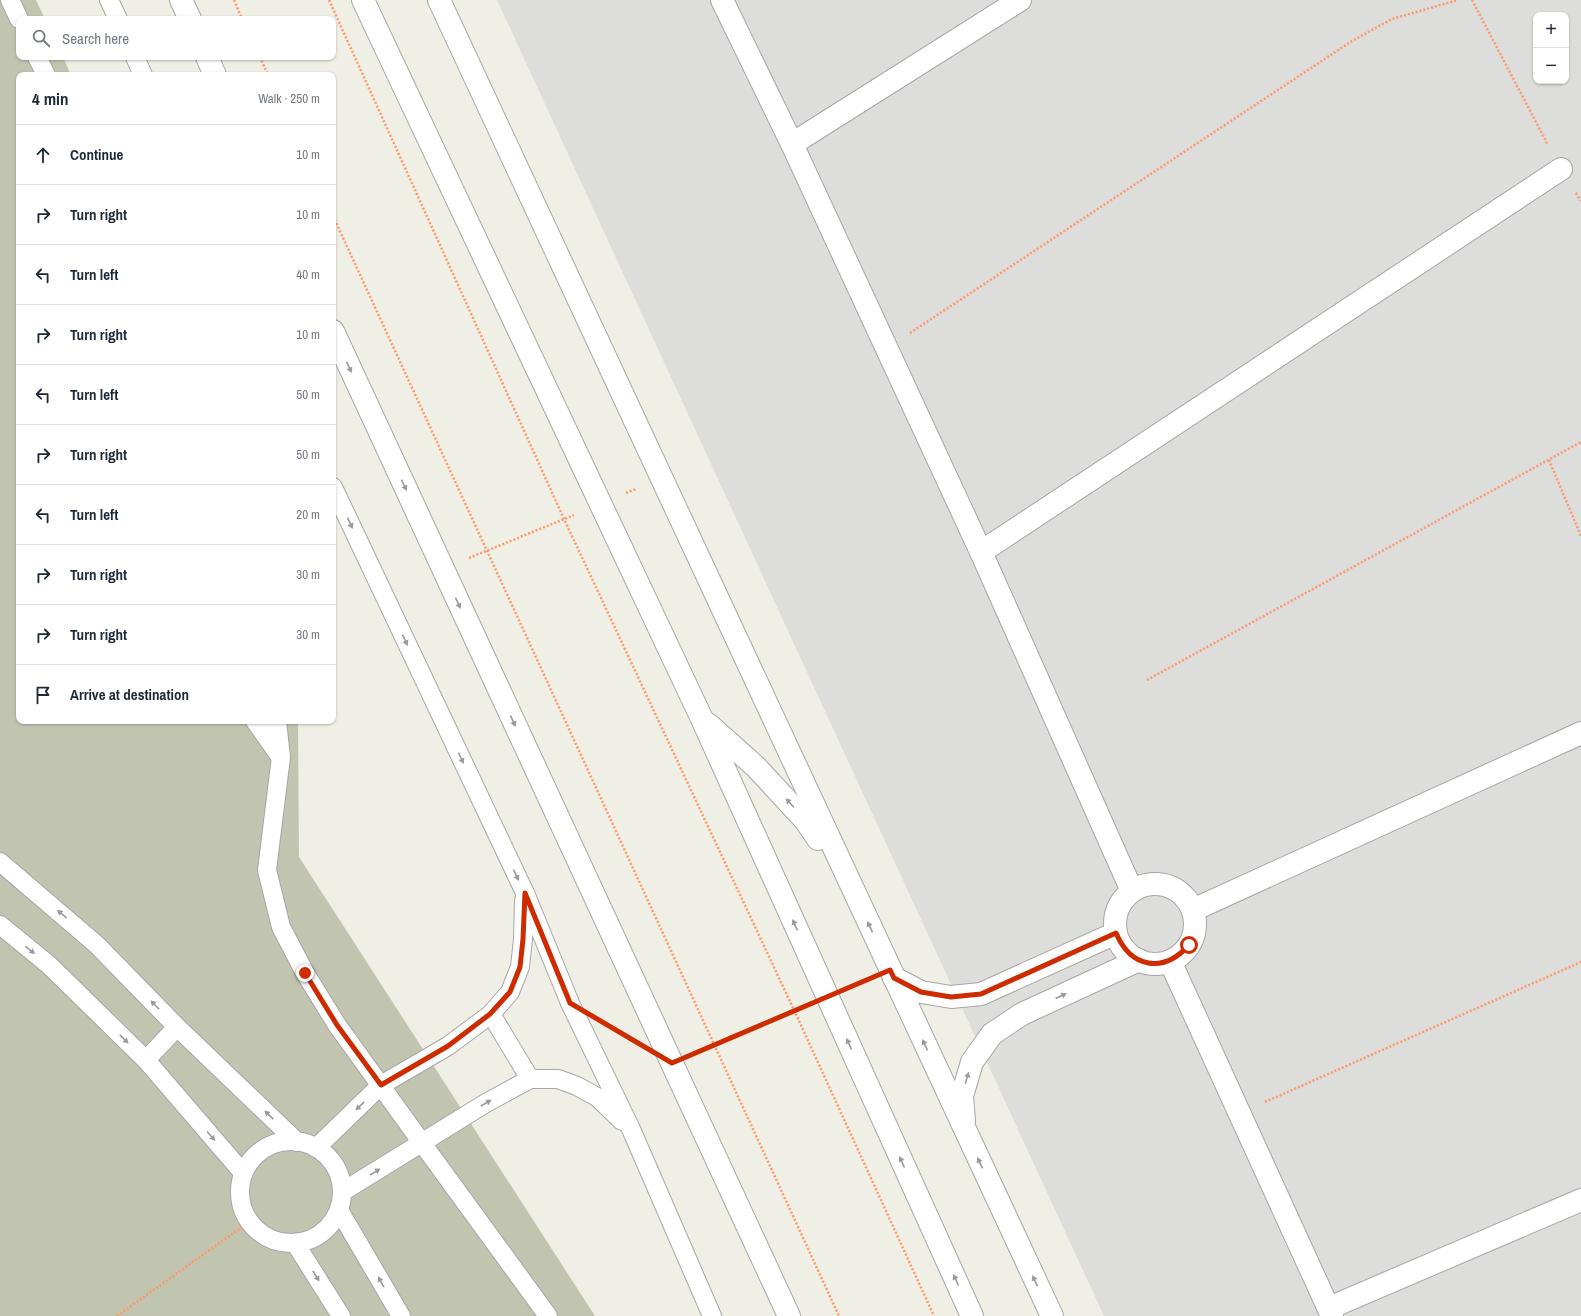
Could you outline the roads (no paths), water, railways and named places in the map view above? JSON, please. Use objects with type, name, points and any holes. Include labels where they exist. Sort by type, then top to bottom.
[{"type":"street","points":[[181,0],[189,16]]},
{"type":"street","points":[[363,0],[702,719],[972,1316]]},
{"type":"street","points":[[439,0],[847,879],[1052,1316]]},
{"type":"street","points":[[722,0],[792,144],[981,552],[1132,891]]},
{"type":"street","points":[[792,144],[1020,0]]},
{"type":"street","points":[[208,60],[214,72]]},
{"type":"street","points":[[981,552],[1561,169]]},
{"type":"street","points":[[336,338],[789,1316]]},
{"type":"street","points":[[702,719],[756,767],[800,815],[847,879]]},
{"type":"street","points":[[1193,910],[1581,733]]},
{"type":"street","points":[[1145,884],[1160,884],[1174,888],[1186,897],[1193,910],[1195,922],[1194,934],[1189,945],[1181,954],[1170,961],[1160,964],[1139,960],[1129,954],[1121,945],[1116,933],[1115,921],[1117,910],[1123,899],[1132,891],[1145,884]]},
{"type":"street","points":[[892,974],[921,992],[951,997],[981,994],[1116,933]]},
{"type":"street","points":[[965,1130],[962,1096],[972,1062],[992,1034],[1022,1014],[1139,960]]},
{"type":"street","points":[[1170,961],[1331,1312],[1581,1200]]},
{"type":"lane","points":[[10,0],[18,16]]},
{"type":"lane","points":[[109,0],[117,16]]},
{"type":"lane","points":[[38,60],[44,72]]},
{"type":"lane","points":[[136,60],[142,72]]},
{"type":"lane","points":[[336,493],[525,893],[570,1003],[630,1129],[712,1316]]},
{"type":"lane","points":[[257,724],[281,757]]},
{"type":"lane","points":[[277,724],[281,757],[267,870],[281,927],[305,973],[337,1025],[548,1316]]},
{"type":"lane","points":[[0,862],[97,946],[177,1027],[297,1142]]},
{"type":"lane","points":[[316,1148],[381,1085],[448,1046],[490,1014],[510,992],[520,967],[525,893]]},
{"type":"lane","points":[[0,925],[49,965],[146,1060],[243,1173]]},
{"type":"lane","points":[[490,1014],[530,1079]]},
{"type":"lane","points":[[146,1060],[177,1027]]},
{"type":"lane","points":[[342,1192],[486,1103],[530,1079],[558,1079],[577,1086],[597,1097],[630,1129]]},
{"type":"lane","points":[[280,1142],[297,1142],[316,1148],[327,1156],[335,1166],[340,1179],[342,1192],[339,1210],[332,1223],[322,1233],[309,1240],[295,1243],[269,1239],[258,1232],[249,1222],[243,1211],[240,1198],[240,1185],[243,1173],[252,1159],[265,1148],[280,1142]]},
{"type":"lane","points":[[339,1210],[401,1316]]},
{"type":"lane","points":[[295,1243],[342,1316]]}]
